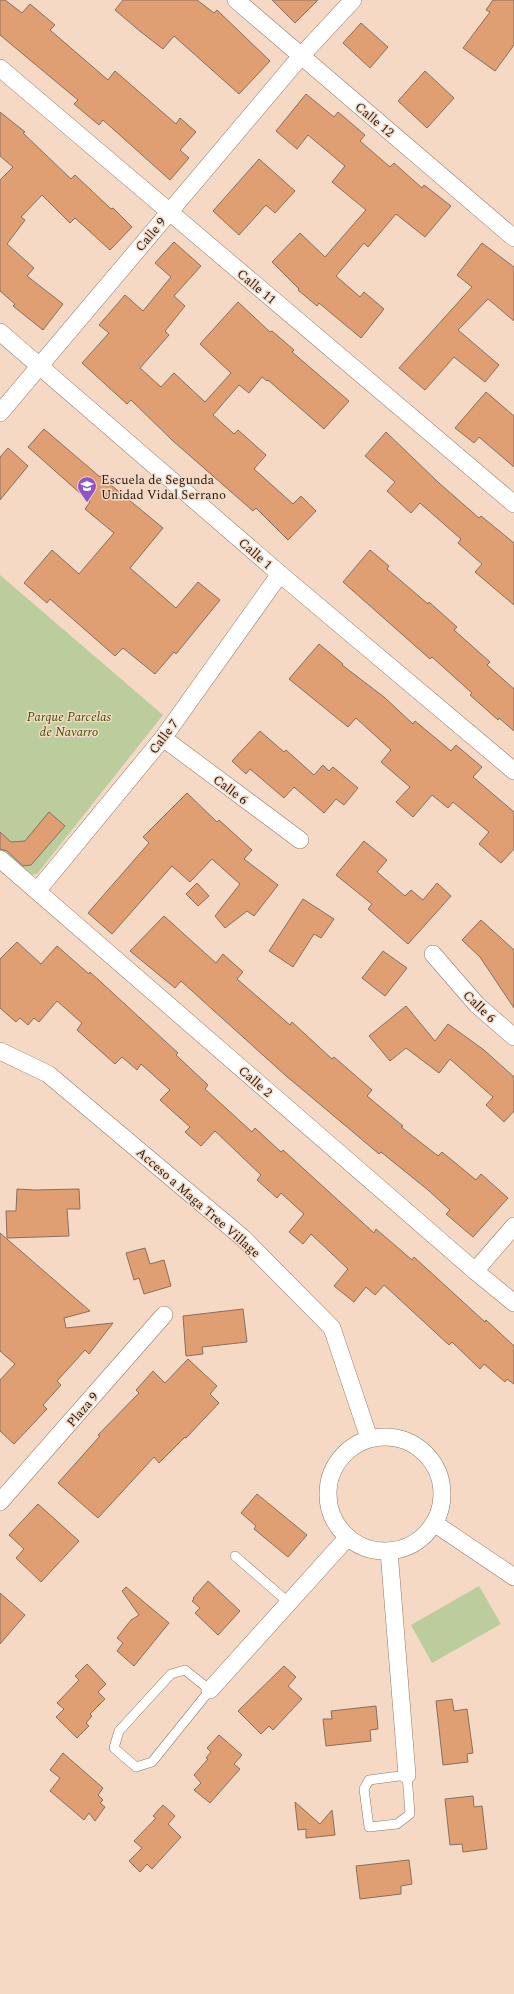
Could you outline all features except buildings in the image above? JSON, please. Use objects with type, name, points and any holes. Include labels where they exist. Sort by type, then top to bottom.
[{"type":"street","name":"Calle 12","points":[[236,0],[514,238]]},
{"type":"street","name":"Calle 9","points":[[0,413],[301,56],[352,0]]},
{"type":"street","name":"Calle 11","points":[[0,68],[514,504]]},
{"type":"street","name":"Calle 1","points":[[0,332],[280,574],[514,771]]},
{"type":"street","name":"Calle 7","points":[[37,891],[163,738],[280,574]]},
{"type":"street","name":"Calle 6","points":[[163,738],[300,840]]},
{"type":"street","name":"Calle 2","points":[[0,859],[475,1271],[514,1303]]},
{"type":"street","name":"Calle 6","points":[[433,954],[477,1005],[514,1037]]},
{"type":"street","name":"Acceso a Maga Tree Village","points":[[0,1051],[48,1074],[243,1238],[332,1328],[369,1438]]},
{"type":"street","points":[[475,1271],[514,1226]]},
{"type":"street","name":"Plaza 9","points":[[0,1502],[164,1316]]},
{"type":"street","points":[[388,1436],[407,1440],[424,1451],[436,1467],[442,1485],[442,1505],[434,1523],[423,1537],[407,1547],[390,1551],[374,1550],[361,1545],[348,1537],[336,1523],[330,1507],[329,1484],[332,1473],[340,1458],[353,1446],[369,1438],[388,1436]]},
{"type":"street","points":[[434,1523],[514,1577]]},
{"type":"street","points":[[210,1690],[348,1537]]},
{"type":"street","points":[[390,1551],[407,1775]]},
{"type":"lane","points":[[235,1556],[288,1602]]},
{"type":"lane","points":[[185,1670],[210,1690],[152,1762],[136,1768],[114,1748],[119,1731],[171,1674],[185,1670]]},
{"type":"lane","points":[[407,1775],[410,1814],[397,1824],[369,1826],[364,1789],[368,1780],[407,1775]]},
{"type":"green space","name":"Parque Parcelas de Navarro","points":[[0,575],[163,715],[37,874],[24,875],[0,854]]},
{"type":"green space","points":[[479,1586],[501,1624],[432,1663],[411,1625]]},
{"type":"place","name":"Escuela de Segunda Unidad Vidal Serrano","points":[[87,503]]}]
